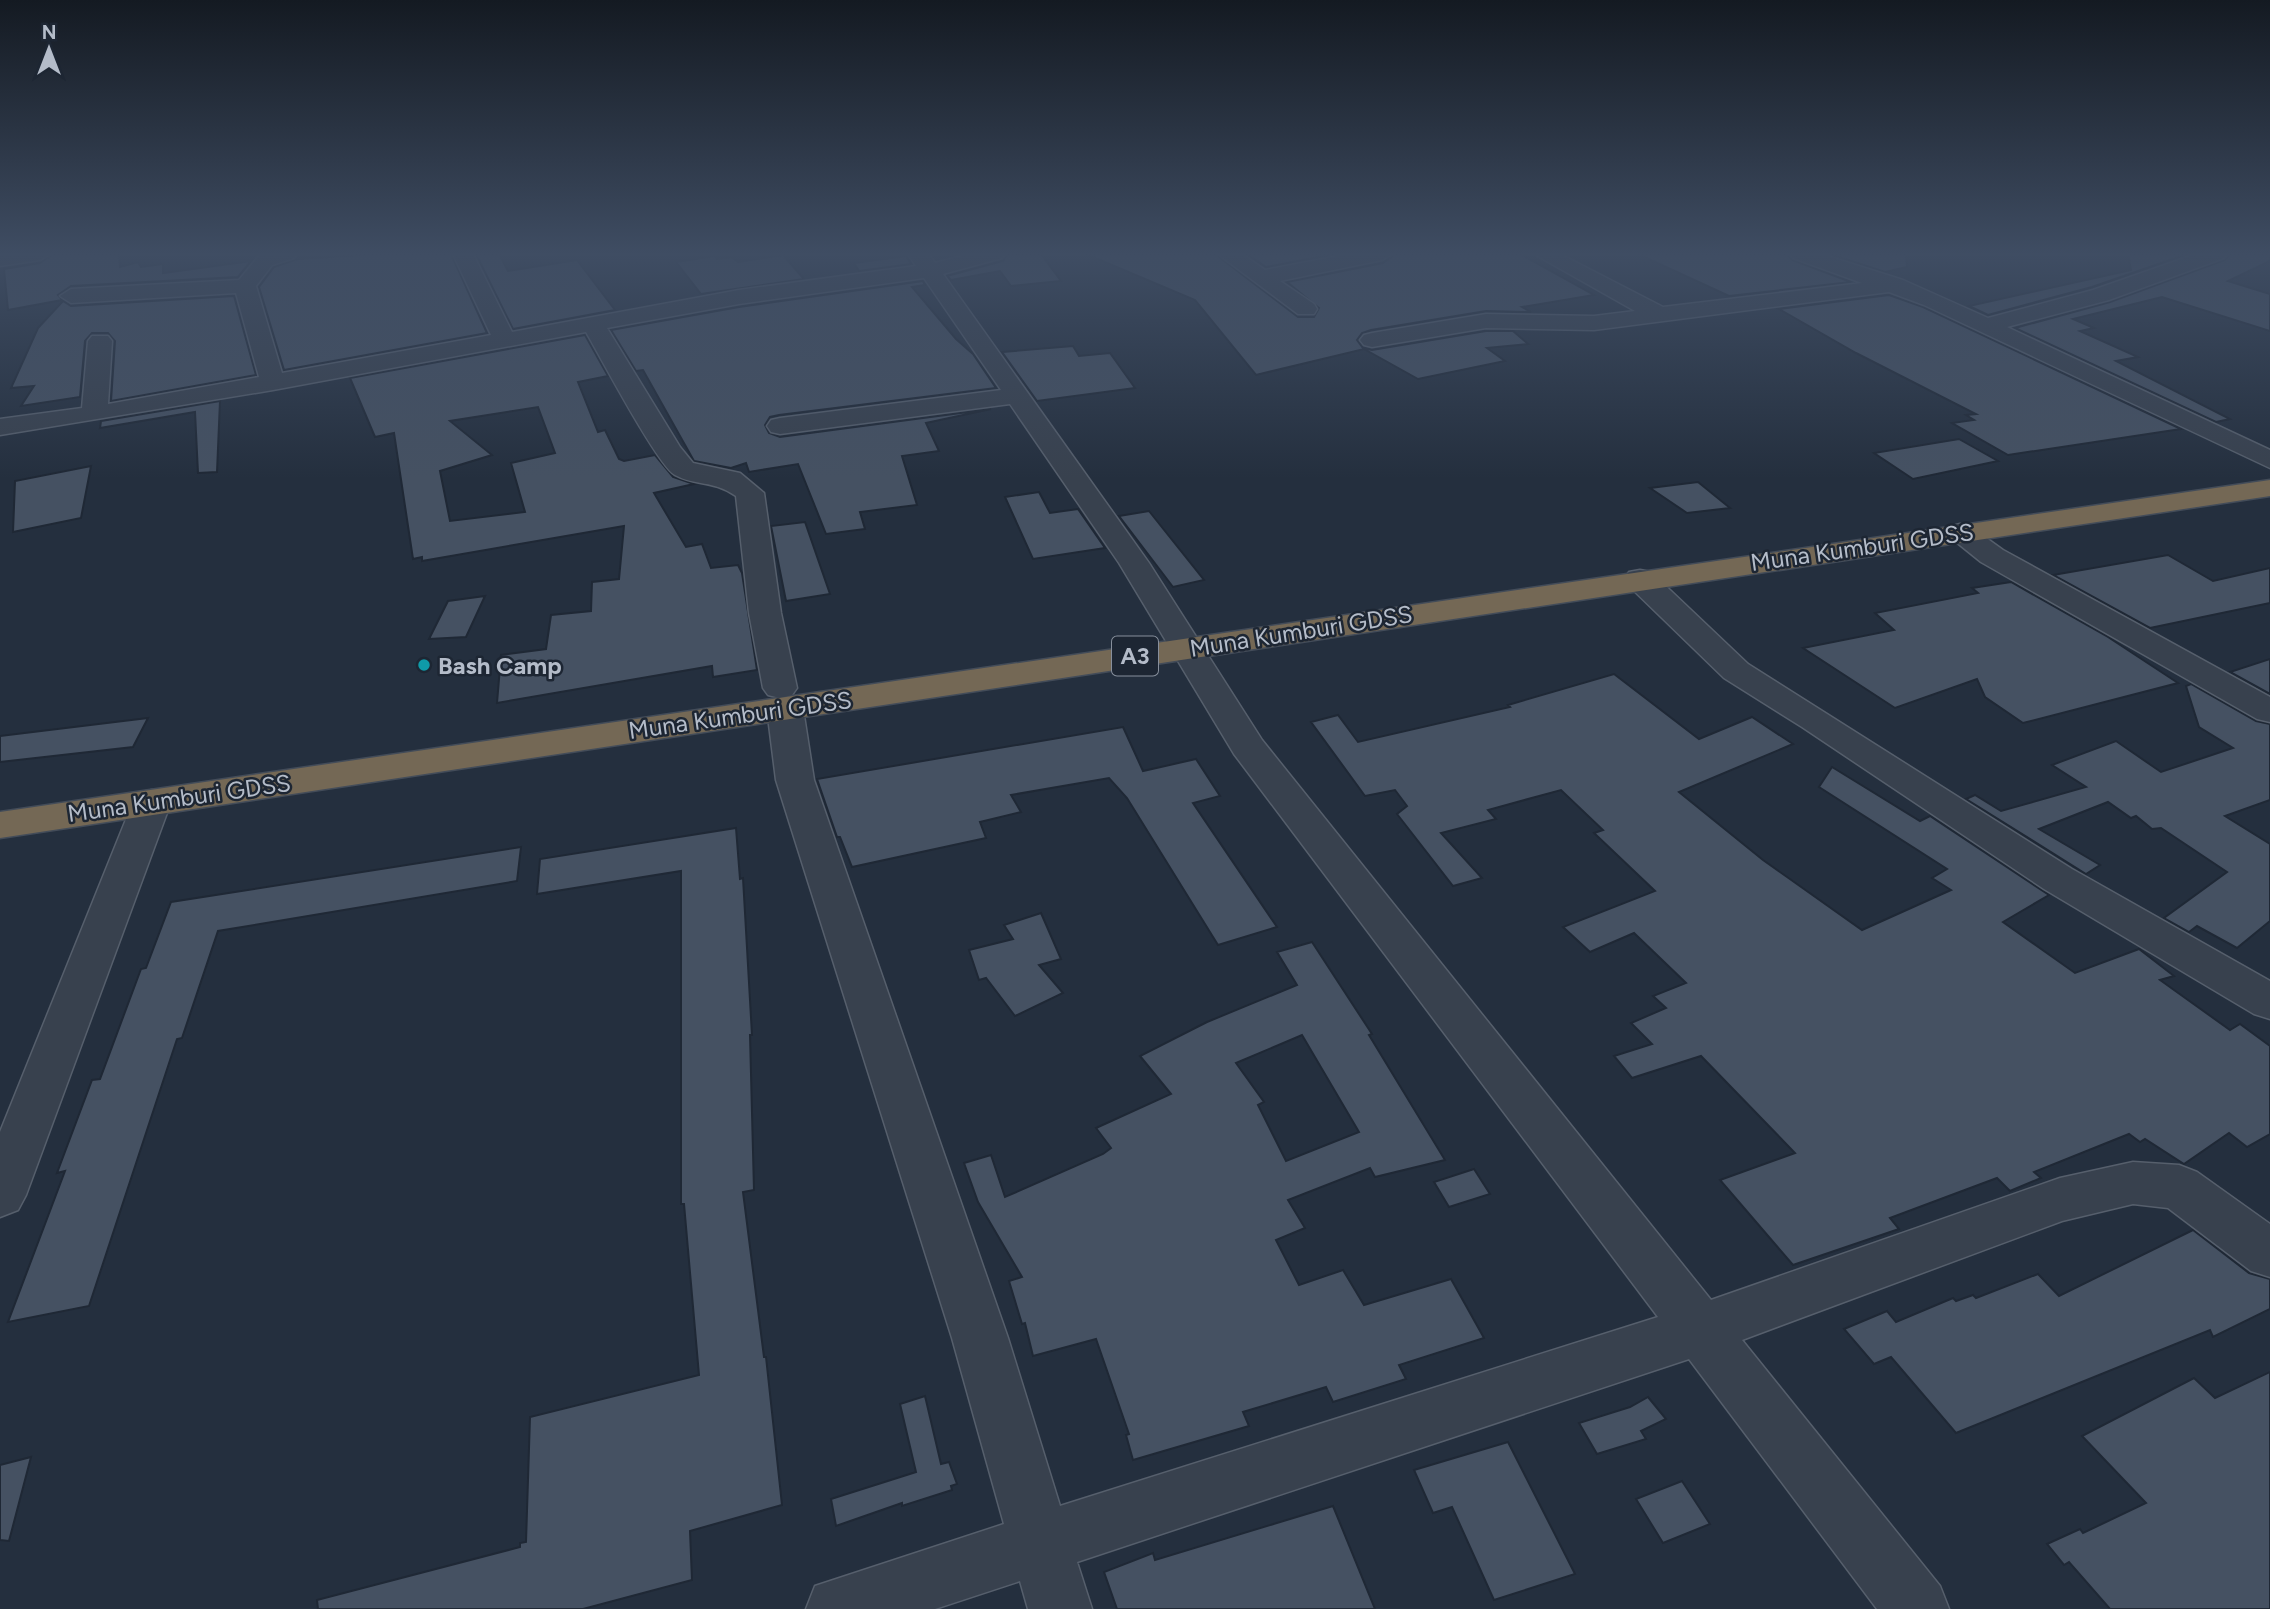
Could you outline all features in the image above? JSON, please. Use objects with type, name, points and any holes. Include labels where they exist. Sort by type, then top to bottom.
[{"type":"highway","name":"Muna Kumburi GDSS","points":[[0,803],[782,698],[1179,640],[2270,469]]},
{"type":"highway","name":"Muna Kumburi GDSS","points":[[1179,640],[1640,579],[2270,488]]},
{"type":"highway","name":"Muna Kumburi GDSS","points":[[0,825],[782,698]]},
{"type":"street","points":[[257,329],[273,383]]},
{"type":"street","points":[[499,329],[505,341]]},
{"type":"street","points":[[0,427],[94,415],[567,329]]},
{"type":"street","points":[[596,329],[668,451],[684,469],[730,479],[751,493],[765,613],[795,780],[980,1338],[1060,1609]]},
{"type":"street","points":[[970,329],[1134,563],[1179,640],[1247,746],[1917,1609]]},
{"type":"street","points":[[1372,340],[1437,329]]},
{"type":"street","points":[[1995,329],[2270,460]]},
{"type":"street","points":[[94,415],[100,341]]},
{"type":"street","points":[[780,425],[1017,396]]},
{"type":"street","points":[[1960,533],[1992,556],[2270,710]]},
{"type":"street","points":[[1640,579],[1736,671],[1815,719],[2058,879],[2270,1003]]},
{"type":"street","points":[[0,1195],[152,802]]},
{"type":"street","points":[[838,1609],[1702,1329],[2060,1200],[2133,1184],[2179,1186],[2270,1254]]},
{"type":"building","points":[[38,329],[243,329],[256,375],[111,401],[115,341],[108,333],[92,333],[85,341],[80,397],[21,406],[34,386],[11,388]]},
{"type":"building","points":[[272,329],[485,329],[487,333],[284,370]]},
{"type":"building","points":[[948,329],[973,354],[996,388],[770,417],[765,425],[769,433],[780,437],[991,409],[926,423],[939,451],[902,456],[917,505],[860,512],[865,529],[826,534],[798,464],[749,472],[746,463],[731,468],[694,461],[643,370],[636,371],[611,330]]},
{"type":"building","points":[[1219,329],[1377,329],[1362,333],[1357,340],[1363,348],[1372,350],[1486,331],[1513,331],[1528,344],[1487,348],[1505,361],[1418,379],[1364,349],[1256,375]]},
{"type":"building","points":[[1814,329],[1970,329],[2181,429],[2008,455],[1952,423],[1974,420],[1966,415],[1976,414]]},
{"type":"building","points":[[2017,329],[2089,329],[2080,331],[2138,357],[2116,361],[2230,419],[2216,422]]},
{"type":"building","points":[[585,335],[608,376],[578,382],[598,432],[605,430],[619,459],[624,461],[655,455],[673,477],[694,484],[654,493],[686,547],[702,544],[711,568],[738,565],[742,573],[757,670],[713,677],[712,666],[497,703],[501,655],[546,649],[551,615],[591,611],[592,582],[619,579],[624,526],[422,561],[422,557],[413,559],[394,433],[375,437],[350,378]],"holes":[[[538,407],[555,453],[511,463],[525,512],[450,521],[440,471],[492,455],[450,421]]]},
{"type":"building","points":[[1073,346],[1079,356],[1110,353],[1135,388],[1037,401],[1002,352]]},
{"type":"building","points":[[220,401],[217,472],[198,473],[195,412],[100,428],[101,421]]},
{"type":"building","points":[[1959,439],[1998,461],[1913,479],[1874,453]]},
{"type":"building","points":[[91,466],[81,518],[13,532],[15,481]]},
{"type":"building","points":[[1698,482],[1730,508],[1687,513],[1650,488]]},
{"type":"building","points":[[1039,492],[1050,513],[1078,509],[1105,548],[1033,559],[1005,497]]},
{"type":"building","points":[[1149,511],[1204,580],[1173,587],[1119,516]]},
{"type":"building","points":[[805,522],[830,594],[786,601],[771,526]]},
{"type":"building","points":[[2168,555],[2213,581],[2270,568],[2270,603],[2150,628],[2053,575]]},
{"type":"building","points":[[2011,582],[2108,637],[2178,683],[2023,723],[1985,697],[1977,679],[1895,708],[1803,648],[1894,630],[1875,613],[1978,593],[1972,588]]},
{"type":"building","points":[[485,596],[466,637],[429,639],[448,601]]},
{"type":"building","points":[[2270,659],[2270,694],[2230,672]]},
{"type":"building","points":[[1614,674],[1699,739],[1752,717],[1793,744],[1679,792],[1763,860],[1862,930],[1951,890],[1932,878],[1947,869],[1819,787],[1832,767],[1920,821],[1930,816],[2049,895],[2003,922],[2075,973],[2139,949],[2174,976],[2160,980],[2230,1030],[2240,1024],[2270,1046],[2270,1134],[2247,1147],[2229,1133],[2184,1164],[2145,1139],[2140,1142],[2129,1134],[2034,1172],[2041,1178],[2010,1191],[1997,1178],[1890,1218],[1899,1229],[1793,1265],[1720,1180],[1795,1153],[1701,1056],[1632,1078],[1614,1056],[1652,1044],[1631,1023],[1666,1008],[1653,996],[1686,983],[1634,933],[1590,952],[1563,927],[1655,891],[1594,833],[1603,830],[1561,790],[1488,810],[1496,819],[1441,833],[1482,878],[1453,886],[1397,814],[1407,806],[1395,790],[1365,796],[1311,722],[1338,715],[1358,742],[1510,707],[1508,705]]},
{"type":"building","points":[[2191,684],[2256,721],[2270,724],[2270,800],[2225,816],[2270,844],[2270,921],[2237,948],[2197,926],[2189,932],[2164,918],[2227,872],[2161,828],[2152,829],[2136,816],[2131,818],[2108,802],[2039,829],[2100,865],[2086,874],[1966,799],[1975,795],[2001,811],[2086,787],[2052,765],[2116,741],[2161,772],[2233,748],[2199,727],[2186,686]]},
{"type":"building","points":[[148,718],[133,747],[0,762],[0,736]]},
{"type":"building","points":[[1123,727],[1143,771],[1196,759],[1220,796],[1193,803],[1277,927],[1218,945],[1127,798],[1109,778],[1011,795],[1021,812],[980,822],[986,838],[852,867],[840,837],[837,837],[817,779]]},
{"type":"building","points":[[736,828],[740,879],[743,878],[752,1035],[754,1190],[743,1192],[766,1357],[782,1505],[690,1531],[692,1580],[583,1609],[318,1609],[317,1600],[520,1547],[520,1543],[526,1542],[530,1417],[699,1375],[684,1204],[681,1204],[681,871],[537,894],[540,859]]},
{"type":"building","points":[[521,847],[517,881],[218,931],[182,1038],[177,1039],[89,1306],[8,1322],[65,1171],[57,1173],[92,1080],[100,1079],[141,969],[146,968],[171,902]]},
{"type":"building","points":[[1041,913],[1061,959],[1039,965],[1063,993],[1015,1016],[986,978],[979,980],[969,950],[1013,939],[1004,925]]},
{"type":"building","points":[[1312,942],[1372,1034],[1369,1035],[1445,1160],[1375,1177],[1370,1168],[1288,1200],[1305,1228],[1276,1240],[1299,1285],[1343,1270],[1364,1305],[1451,1279],[1484,1338],[1399,1365],[1406,1379],[1333,1402],[1326,1387],[1243,1412],[1249,1426],[1133,1460],[1126,1435],[1129,1434],[1096,1339],[1033,1356],[1025,1323],[1022,1324],[1009,1281],[1022,1277],[978,1202],[964,1163],[991,1155],[1005,1197],[1103,1154],[1111,1148],[1096,1128],[1171,1094],[1140,1056],[1207,1022],[1297,985],[1277,952]],"holes":[[[1302,1035],[1359,1132],[1286,1161],[1258,1105],[1264,1102],[1236,1063]]]},
{"type":"building","points":[[1474,1169],[1490,1194],[1449,1207],[1434,1182]]},
{"type":"building","points":[[2193,1230],[2249,1273],[2270,1279],[2270,1309],[2213,1337],[2210,1330],[1956,1433],[1891,1357],[1874,1364],[1844,1329],[1887,1311],[1896,1322],[1953,1298],[1956,1301],[1973,1295],[1976,1298],[2038,1274],[2059,1296]]},
{"type":"building","points":[[2270,1372],[2270,1609],[2110,1609],[2069,1562],[2064,1565],[2047,1544],[2080,1529],[2083,1533],[2146,1503],[2082,1436],[2194,1378],[2215,1398]]},
{"type":"building","points":[[925,1396],[941,1464],[949,1462],[957,1484],[951,1486],[952,1490],[902,1506],[902,1503],[836,1526],[831,1499],[916,1472],[900,1404]]},
{"type":"building","points":[[1648,1397],[1666,1419],[1641,1431],[1646,1439],[1597,1454],[1579,1423],[1630,1407]]},
{"type":"building","points":[[1508,1442],[1575,1574],[1494,1600],[1452,1507],[1433,1513],[1414,1470]]},
{"type":"building","points":[[31,1457],[9,1541],[0,1540],[0,1465]]},
{"type":"building","points":[[1682,1481],[1710,1524],[1663,1543],[1636,1499]]},
{"type":"building","points":[[1333,1506],[1375,1609],[1117,1609],[1104,1572],[1153,1553],[1155,1560]]},
{"type":"place","name":"Bash Camp","points":[[424,665]]}]
